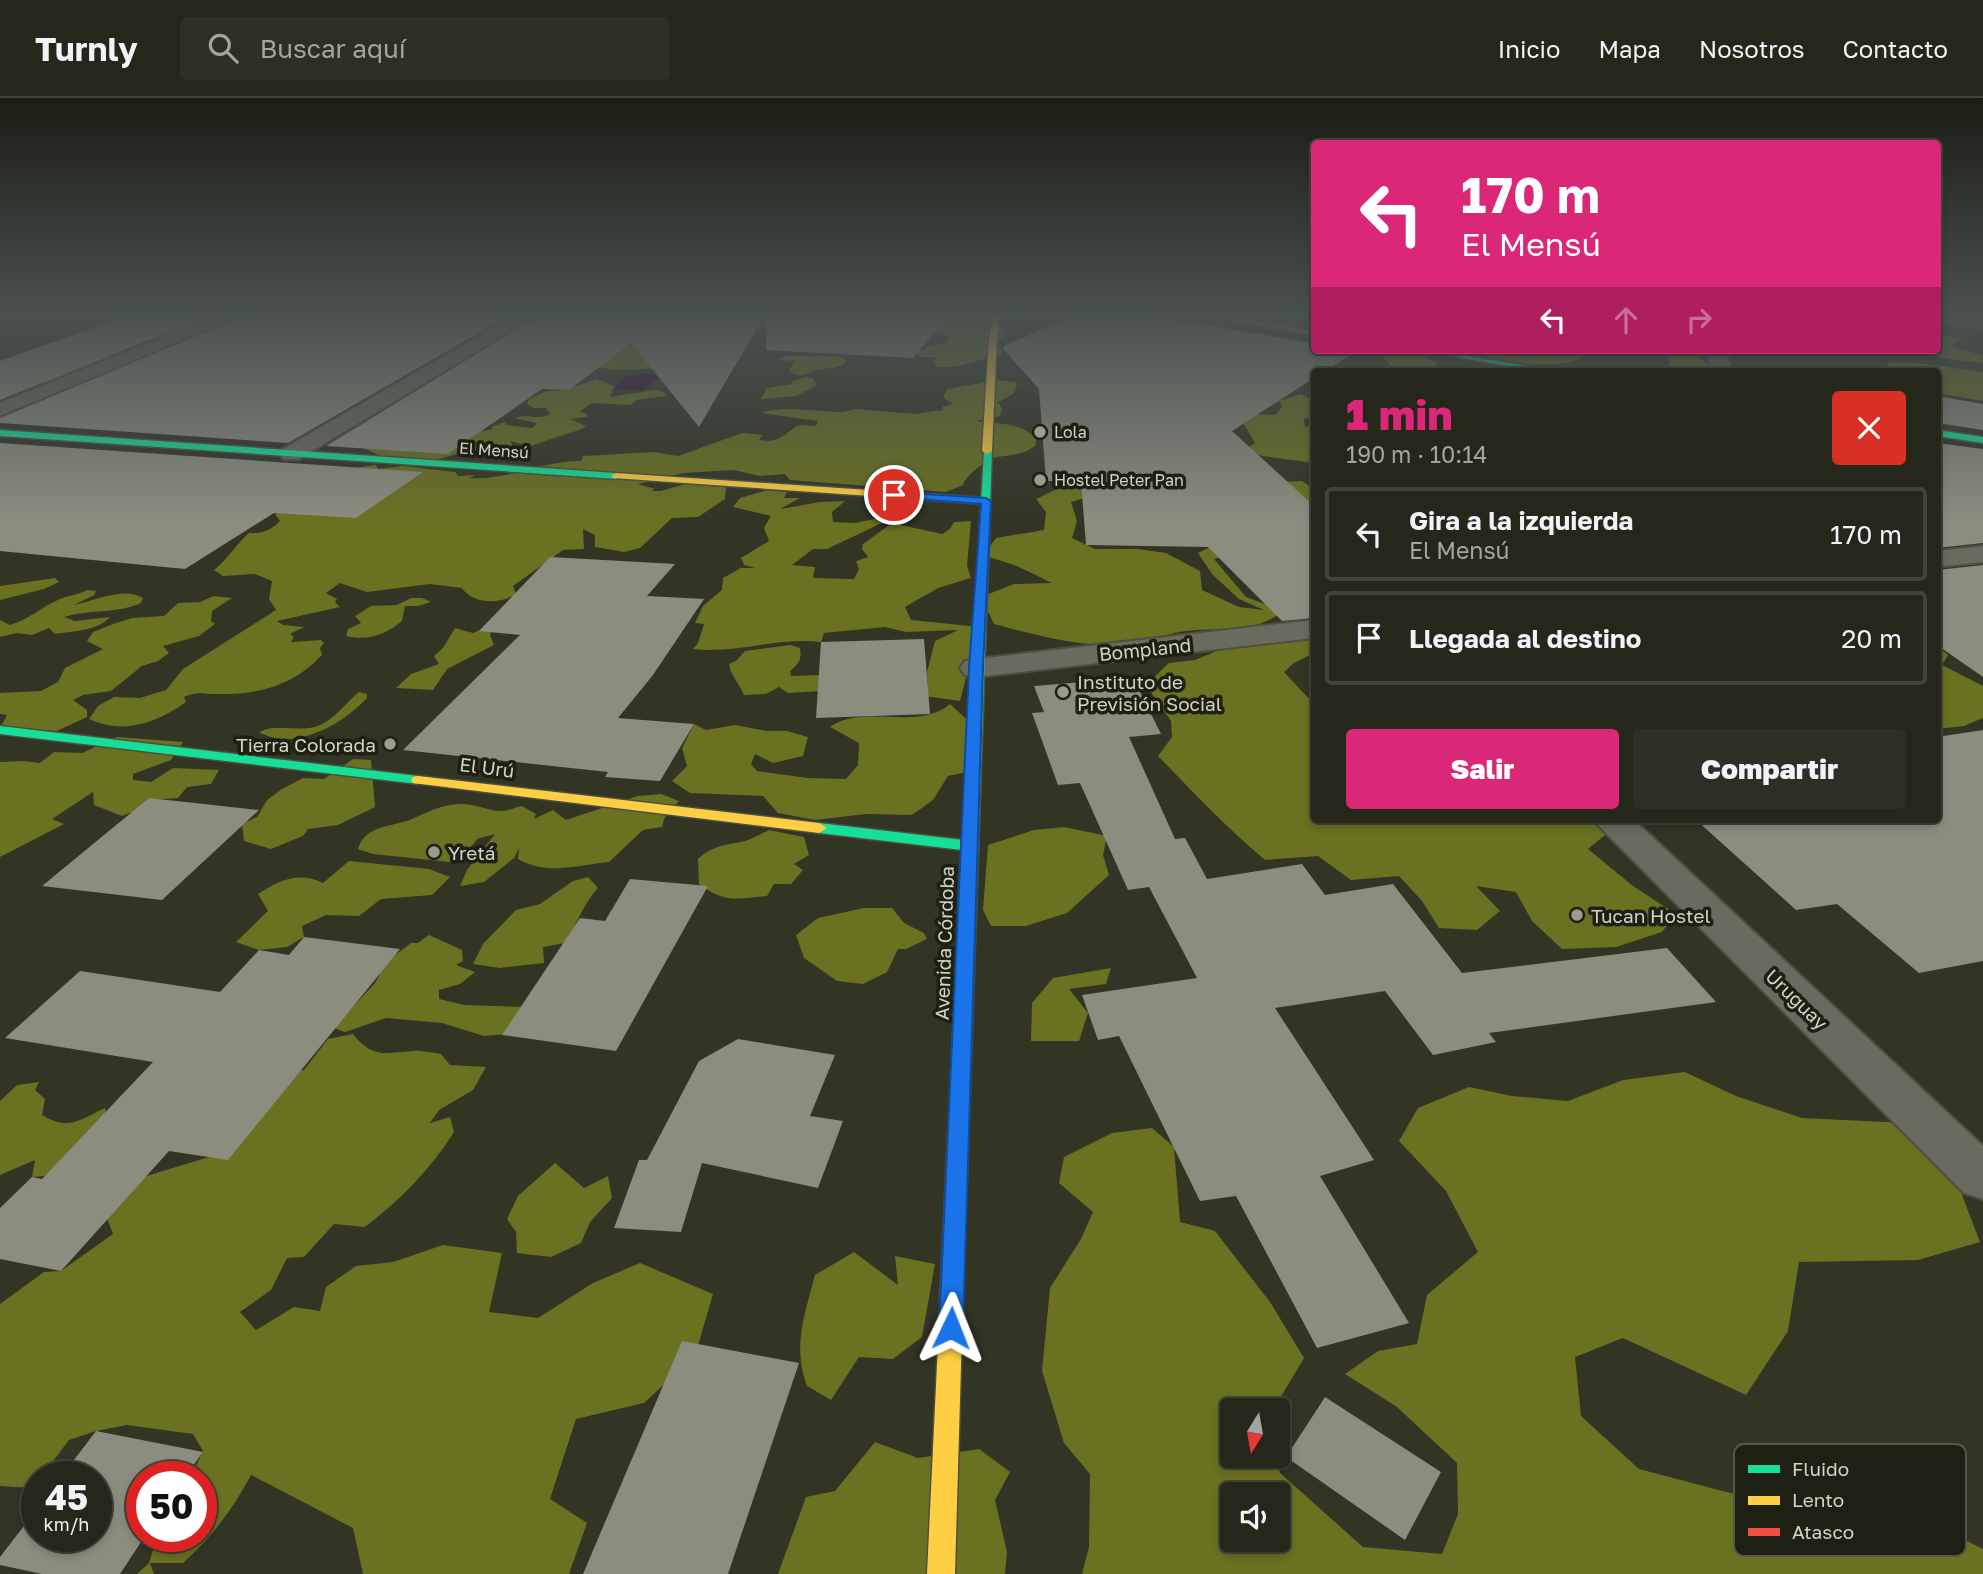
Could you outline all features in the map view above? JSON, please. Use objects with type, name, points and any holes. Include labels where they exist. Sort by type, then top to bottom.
[{"type":"main road","name":"Avenida Córdoba","points":[[942,1574],[976,668],[991,382]]},
{"type":"main road","name":"El Mensú","points":[[0,433],[986,501]]},
{"type":"main road","points":[[1941,434],[1983,440]]},
{"type":"main road","name":"El Urú","points":[[0,730],[969,846]]},
{"type":"street","points":[[0,410],[69,382]]},
{"type":"street","points":[[291,454],[414,382]]},
{"type":"street","points":[[1941,559],[1983,554]]},
{"type":"street","name":"Bompland","points":[[976,668],[1311,629]]},
{"type":"street","name":"Uruguay","points":[[1615,823],[1983,1178]]},
{"type":"green space","points":[[34,382],[64,382],[29,384]]},
{"type":"green space","points":[[589,382],[604,382],[614,386],[610,397],[655,390],[664,392],[666,396],[637,400],[630,405],[592,403],[579,412],[586,413],[587,417],[570,419],[586,426],[582,429],[530,446],[510,441],[510,447],[487,453],[460,453],[439,459],[394,462],[361,447],[483,431],[505,422],[506,425],[533,428],[537,423],[515,418],[550,414],[546,408],[534,408],[527,404],[529,399],[547,391],[565,390]]},
{"type":"green space","points":[[791,382],[815,382],[817,385],[796,396],[761,399],[767,388],[793,384]]},
{"type":"green space","points":[[988,382],[1016,382],[1013,394],[998,402],[1002,409],[1000,416],[976,421],[1024,429],[1036,439],[1035,446],[1021,453],[988,461],[972,472],[963,485],[946,492],[790,480],[785,474],[760,476],[734,470],[683,473],[638,484],[655,489],[652,491],[685,484],[726,487],[725,499],[698,517],[672,518],[640,548],[624,552],[595,547],[595,535],[583,529],[584,549],[563,550],[513,586],[516,594],[503,600],[480,600],[467,594],[462,588],[430,584],[367,592],[340,583],[326,593],[337,599],[335,602],[340,607],[277,621],[283,625],[304,627],[290,634],[294,637],[291,642],[321,640],[324,643],[320,648],[322,655],[311,666],[287,681],[246,693],[189,695],[184,697],[186,702],[163,716],[139,724],[114,726],[89,719],[98,706],[114,697],[140,698],[166,690],[183,669],[276,610],[269,599],[272,581],[255,574],[223,576],[214,570],[249,533],[262,532],[277,524],[280,521],[275,514],[360,467],[376,465],[378,469],[403,466],[483,478],[581,461],[583,456],[654,452],[678,456],[742,433],[763,435],[759,440],[776,439],[798,425],[816,426],[818,421],[762,413],[770,411],[790,409],[844,412],[854,409],[915,414],[943,410],[942,407],[953,404],[943,398],[947,389]]},
{"type":"green space","points":[[1941,382],[1983,382],[1983,401],[1941,394]]},
{"type":"green space","points":[[1301,394],[1311,399],[1311,417],[1304,419],[1305,427],[1311,426],[1311,461],[1263,456],[1245,450],[1255,443],[1241,419],[1249,414],[1275,415],[1282,407],[1279,401]]},
{"type":"green space","points":[[1073,481],[1127,485],[1071,502],[1077,521],[1072,538],[1095,549],[1138,549],[1166,553],[1200,571],[1202,590],[1239,607],[1264,610],[1239,599],[1212,574],[1198,553],[1225,540],[1261,483],[1302,481],[1311,487],[1311,510],[1265,514],[1266,546],[1214,559],[1246,597],[1283,611],[1272,619],[1249,627],[1185,631],[1122,645],[1073,642],[994,624],[981,597],[1014,584],[1052,583],[1017,566],[983,555],[996,538],[1044,530],[1046,512],[1036,499]]},
{"type":"green space","points":[[767,490],[787,492],[784,498],[800,498],[780,509],[845,501],[832,512],[833,522],[854,523],[880,518],[884,522],[827,549],[813,549],[792,565],[815,567],[813,578],[854,579],[859,569],[856,561],[868,557],[862,549],[863,544],[892,523],[942,534],[950,529],[954,522],[971,521],[967,566],[971,578],[938,588],[905,607],[911,620],[979,627],[960,701],[924,696],[928,689],[927,672],[935,641],[958,630],[906,632],[885,627],[824,633],[821,642],[693,649],[698,643],[704,624],[695,623],[703,606],[722,590],[723,578],[741,568],[755,568],[744,565],[741,558],[769,541],[764,528],[771,516],[733,507],[740,498]]},
{"type":"green space","points":[[55,578],[59,582],[44,589],[0,600],[0,586]]},
{"type":"green space","points":[[87,590],[96,591],[94,595],[74,605],[127,593],[143,598],[141,603],[132,606],[64,617],[75,621],[110,617],[92,628],[55,634],[49,628],[32,635],[17,633],[0,637],[0,620],[10,625],[54,602]]},
{"type":"green space","points":[[214,596],[232,598],[212,611],[211,621],[215,624],[199,636],[163,646],[169,653],[158,661],[142,666],[111,691],[83,695],[73,700],[87,710],[87,717],[57,731],[0,728],[7,715],[0,714],[0,693],[41,691],[58,682],[65,668],[103,649],[87,641],[93,632],[132,618],[164,616],[178,603],[200,602]]},
{"type":"green space","points":[[411,598],[422,598],[431,602],[405,606],[402,621],[383,633],[362,638],[346,636],[348,629],[361,623],[355,616],[371,606],[397,605]]},
{"type":"green space","points":[[493,624],[490,635],[494,645],[447,669],[433,690],[396,688],[411,674],[439,664],[434,656],[443,648],[455,628],[473,633]]},
{"type":"green space","points":[[1305,636],[1311,643],[1311,654],[1294,663],[1284,672],[1311,701],[1311,823],[1618,823],[1588,849],[1633,886],[1676,914],[1662,932],[1616,947],[1562,949],[1532,921],[1516,892],[1476,886],[1500,911],[1477,930],[1439,928],[1422,901],[1399,876],[1351,880],[1318,856],[1265,860],[1158,756],[1172,737],[1171,721],[1146,685],[1169,663],[1195,660],[1251,637]]},
{"type":"green space","points":[[790,645],[800,648],[801,652],[799,661],[790,671],[791,676],[819,675],[838,690],[788,693],[779,687],[766,694],[744,695],[729,664],[745,651]]},
{"type":"green space","points":[[1941,649],[1948,655],[1942,665],[1983,686],[1983,718],[1964,726],[1941,729]]},
{"type":"green space","points":[[359,692],[367,694],[367,698],[357,708],[317,733],[287,739],[259,732],[274,728],[320,725]]},
{"type":"green space","points":[[950,704],[974,726],[972,771],[948,776],[933,800],[912,815],[866,814],[815,820],[778,813],[763,796],[690,793],[672,781],[687,766],[682,748],[694,724],[706,730],[735,725],[767,731],[787,731],[808,737],[803,756],[773,763],[755,754],[751,764],[757,771],[808,778],[846,779],[858,765],[859,743],[830,727],[843,720],[858,717],[922,716],[937,712]]},
{"type":"green space","points":[[117,737],[183,742],[171,760],[133,774],[133,780],[151,782],[173,768],[219,770],[211,784],[187,787],[178,798],[148,800],[140,809],[122,816],[94,805],[93,792],[52,819],[64,824],[0,857],[0,762],[40,763],[54,752],[82,753]]},
{"type":"green space","points":[[353,759],[371,760],[375,807],[338,825],[308,829],[303,836],[271,849],[244,841],[242,824],[257,817],[267,800],[303,778],[324,779]]},
{"type":"green space","points":[[661,794],[679,801],[664,819],[662,827],[643,830],[609,862],[563,868],[540,867],[518,859],[519,848],[514,858],[484,882],[460,886],[467,870],[495,834],[477,839],[459,863],[373,854],[358,849],[373,831],[452,805],[470,805],[501,811],[522,806],[536,814],[534,819],[553,810],[566,820],[638,796]]},
{"type":"green space","points":[[1064,827],[1107,836],[1103,855],[1109,875],[1067,913],[1026,926],[991,926],[983,910],[988,845],[1034,830]]},
{"type":"green space","points":[[769,830],[804,837],[809,855],[794,864],[803,870],[791,884],[774,884],[767,896],[738,899],[723,897],[699,884],[698,859],[708,851],[745,841]]},
{"type":"green space","points":[[349,861],[429,869],[450,877],[432,895],[381,899],[359,916],[326,915],[302,926],[304,937],[287,947],[259,950],[236,942],[268,911],[258,894],[289,879],[306,878],[323,883]]},
{"type":"green space","points":[[588,877],[598,888],[584,907],[565,943],[543,947],[544,963],[500,968],[473,964],[483,944],[516,910],[540,904],[573,881]]},
{"type":"green space","points":[[864,908],[892,908],[904,923],[924,933],[927,939],[906,949],[898,949],[887,972],[863,984],[837,981],[804,958],[796,935],[818,918]]},
{"type":"green space","points":[[429,935],[462,950],[463,961],[456,965],[475,972],[460,984],[439,990],[439,999],[464,1005],[525,1007],[539,1031],[484,1036],[442,1023],[386,1018],[345,1032],[333,1028],[375,983],[386,962],[411,943],[418,943]]},
{"type":"green space","points":[[1111,968],[1106,984],[1069,989],[1088,1013],[1079,1041],[1031,1041],[1032,1003],[1053,978]]},
{"type":"green space","points":[[353,1034],[367,1047],[380,1053],[423,1051],[441,1054],[450,1065],[486,1067],[473,1090],[439,1110],[430,1123],[450,1117],[454,1132],[435,1159],[402,1195],[365,1227],[334,1224],[304,1257],[287,1258],[271,1290],[240,1312],[256,1330],[294,1307],[320,1311],[326,1287],[356,1266],[393,1262],[443,1245],[502,1253],[489,1312],[538,1318],[593,1283],[640,1263],[713,1294],[695,1356],[644,1403],[576,1419],[550,1499],[587,1523],[569,1574],[363,1574],[353,1528],[251,1475],[217,1527],[217,1461],[198,1461],[203,1451],[193,1434],[127,1425],[96,1431],[69,1440],[53,1461],[21,1461],[21,1487],[0,1486],[0,1304],[44,1272],[61,1271],[113,1234],[105,1213],[127,1182],[209,1157],[257,1080],[304,1070],[328,1039]]},
{"type":"green space","points":[[1685,1072],[1736,1096],[1802,1118],[1927,1124],[1973,1151],[1962,1195],[1980,1242],[1918,1260],[1799,1262],[1788,1331],[1746,1395],[1623,1338],[1575,1357],[1581,1416],[1639,1469],[1734,1494],[1734,1556],[1966,1556],[1966,1540],[1983,1549],[1983,1574],[1082,1574],[1089,1547],[1090,1474],[1064,1443],[1042,1371],[1050,1288],[1081,1239],[1093,1212],[1059,1183],[1064,1157],[1112,1133],[1152,1128],[1174,1147],[1180,1222],[1215,1231],[1270,1302],[1304,1358],[1280,1398],[1220,1398],[1220,1468],[1279,1468],[1280,1473],[1363,1547],[1442,1554],[1458,1514],[1457,1463],[1397,1407],[1345,1374],[1378,1351],[1417,1344],[1427,1295],[1478,1252],[1446,1191],[1399,1141],[1418,1108],[1469,1087],[1512,1096],[1568,1101],[1623,1080]]},
{"type":"green space","points":[[39,1082],[35,1090],[45,1099],[42,1115],[67,1123],[81,1120],[105,1108],[109,1127],[45,1176],[32,1177],[35,1160],[0,1175],[0,1101],[17,1085]]},
{"type":"green space","points":[[555,1163],[584,1188],[608,1176],[612,1198],[590,1222],[581,1243],[551,1257],[517,1253],[516,1232],[507,1219],[518,1196]]},
{"type":"green space","points":[[854,1252],[898,1285],[895,1256],[935,1264],[922,1337],[893,1359],[859,1357],[831,1400],[807,1386],[800,1344],[804,1317],[815,1275]]},
{"type":"green space","points":[[875,1442],[918,1458],[979,1449],[1010,1472],[995,1500],[1007,1552],[1005,1574],[778,1574],[806,1497],[835,1491]]},
{"type":"green space","points":[[152,1552],[194,1552],[183,1563],[150,1563],[154,1574],[137,1574],[149,1563]]},
{"type":"shaded area","points":[[620,382],[651,382],[642,390],[614,389]]},
{"type":"building","points":[[0,382],[45,382],[0,400]]},
{"type":"building","points":[[86,382],[394,382],[288,443],[0,423],[0,418]]},
{"type":"building","points":[[431,382],[580,382],[569,390],[542,389],[448,454],[326,446]]},
{"type":"building","points":[[662,382],[726,382],[699,427]]},
{"type":"building","points":[[1033,382],[1308,382],[1232,431],[1311,503],[1311,618],[1282,621],[1208,547],[1086,545],[1081,481],[1046,481],[1039,389]]},
{"type":"building","points":[[1941,397],[1983,404],[1983,430],[1941,424]]},
{"type":"building","points":[[0,443],[423,472],[356,518],[274,513],[185,569],[0,551]]},
{"type":"building","points":[[1941,444],[1983,449],[1983,543],[1941,548]]},
{"type":"building","points":[[550,557],[675,564],[647,596],[704,599],[653,675],[618,718],[694,724],[660,781],[605,777],[608,772],[403,750],[520,635],[479,631]]},
{"type":"building","points":[[1983,565],[1983,677],[1941,648],[1941,570]]},
{"type":"building","points":[[924,639],[930,714],[816,718],[821,642]]},
{"type":"building","points":[[1133,678],[1161,734],[1129,737],[1175,839],[1185,838],[1207,879],[1302,864],[1325,895],[1393,884],[1462,973],[1667,948],[1716,1002],[1489,1033],[1496,1042],[1433,1055],[1385,991],[1275,1008],[1374,1160],[1320,1176],[1409,1323],[1317,1348],[1236,1196],[1200,1201],[1119,1036],[1098,1040],[1082,995],[1197,978],[1149,887],[1128,890],[1080,783],[1058,785],[1032,713],[1044,712],[1034,686]]},
{"type":"building","points":[[1983,730],[1983,961],[1919,973],[1837,904],[1796,910],[1699,823],[1941,823],[1941,736]]},
{"type":"building","points":[[149,798],[259,810],[162,900],[42,886]]},
{"type":"building","points":[[630,879],[708,886],[616,1051],[502,1035],[580,918],[605,921]]},
{"type":"building","points":[[304,937],[400,949],[228,1160],[169,1151],[61,1271],[0,1259],[0,1208],[32,1177],[42,1179],[153,1062],[5,1038],[80,971],[220,992],[259,950],[289,955]]},
{"type":"building","points":[[738,1039],[835,1055],[810,1116],[843,1121],[818,1188],[702,1163],[681,1232],[614,1228],[639,1160],[647,1160],[699,1061]]},
{"type":"building","points":[[682,1341],[799,1363],[728,1574],[583,1574]]},
{"type":"building","points":[[1325,1397],[1441,1472],[1405,1540],[1290,1460],[1290,1451]]},
{"type":"building","points":[[96,1431],[203,1452],[197,1461],[126,1461],[126,1552],[134,1552],[120,1574],[42,1574],[0,1565],[0,1557],[21,1530],[21,1552],[112,1552],[112,1461],[73,1461]]},
{"type":"traffic: fast","points":[[0,433],[616,476]]},
{"type":"traffic: fast","points":[[1941,434],[1983,440]]},
{"type":"traffic: fast","points":[[953,1260],[987,451]]},
{"type":"traffic: fast","points":[[0,730],[418,780]]},
{"type":"traffic: fast","points":[[819,828],[969,846]]},
{"type":"traffic: slow","points":[[987,451],[991,382]]},
{"type":"traffic: slow","points":[[616,476],[986,501]]},
{"type":"traffic: slow","points":[[418,780],[819,828]]},
{"type":"traffic: slow","points":[[941,1574],[953,1260]]},
{"type":"place","name":"Lola","points":[[1040,432]]},
{"type":"place","name":"Hostel Peter Pan","points":[[1040,480]]},
{"type":"place","name":"Instituto de Previsión Social","points":[[1063,692]]},
{"type":"place","name":"Tierra Colorada","points":[[390,744]]},
{"type":"place","name":"Yretá","points":[[434,852]]},
{"type":"place","name":"Tucan Hostel","points":[[1577,915]]},
{"type":"route","points":[[894,495],[986,501],[976,668],[951,1328]]}]
